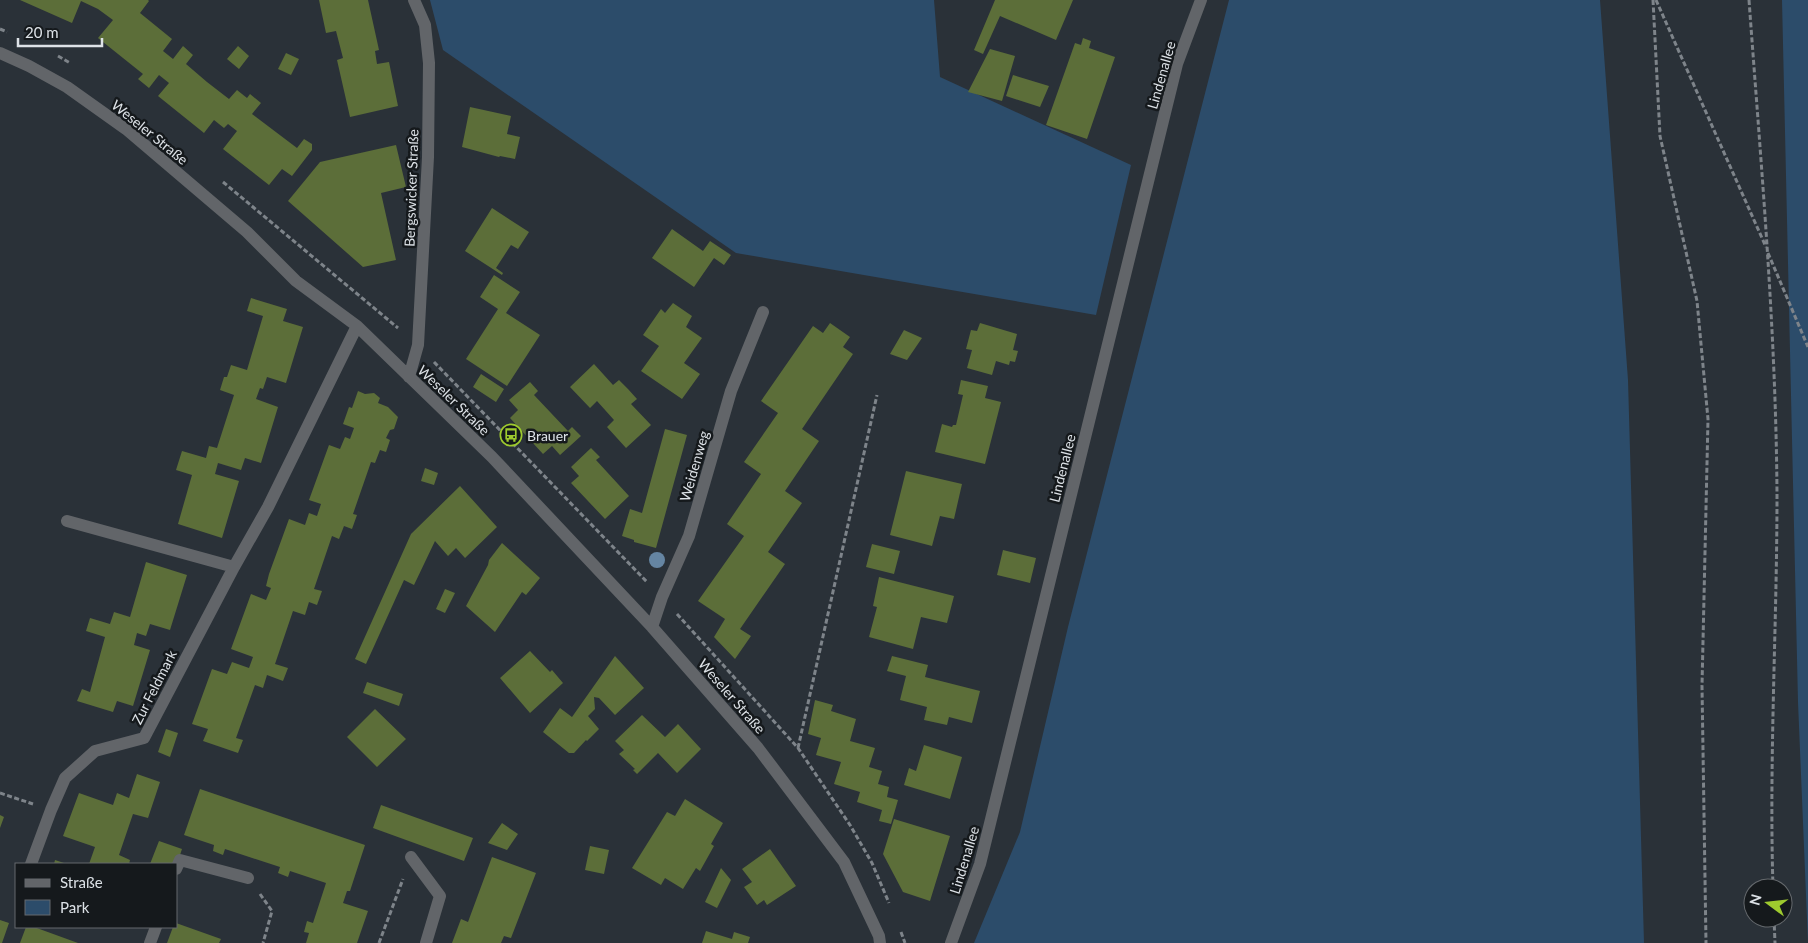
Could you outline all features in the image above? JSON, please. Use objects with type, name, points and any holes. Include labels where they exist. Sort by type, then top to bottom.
[{"type":"street","name":"Bergswicker Straße","points":[[409,377],[418,345],[428,157],[429,63],[425,25],[414,0]]},
{"type":"street","name":"Lindenallee","points":[[951,943],[980,864],[1177,64],[1201,0]]},
{"type":"street","name":"Weseler Straße","points":[[0,53],[29,66],[67,87],[126,129],[247,232],[296,281],[357,326],[514,480],[652,627],[758,748],[844,862],[879,936],[880,943]]},
{"type":"street","name":"Weidenweg","points":[[652,627],[662,597],[689,536],[731,392],[762,312]]},
{"type":"street","name":"Zur Feldmark","points":[[31,863],[50,810],[65,778],[95,750],[144,738],[234,567],[268,507],[357,326]]},
{"type":"street","points":[[67,521],[234,567]]},
{"type":"street","points":[[411,857],[440,896],[426,943]]},
{"type":"street","points":[[178,864],[180,860],[248,878]]},
{"type":"street","points":[[150,943],[156,928]]},
{"type":"path","points":[[1655,0],[1808,347]]},
{"type":"path","points":[[1655,0],[1660,136],[1698,301],[1708,419],[1702,686],[1706,943]]},
{"type":"path","points":[[1749,0],[1767,251],[1777,494],[1771,827],[1773,878]]},
{"type":"path","points":[[798,748],[877,395]]},
{"type":"path","points":[[0,793],[50,810]]},
{"type":"path","points":[[379,943],[411,857]]},
{"type":"path","points":[[248,878],[272,911],[262,943]]},
{"type":"path","points":[[1774,928],[1775,943]]},
{"type":"green space","points":[[430,0],[934,0],[940,77],[1131,165],[1096,315],[736,253],[443,50]]},
{"type":"green space","points":[[1229,0],[1600,0],[1628,380],[1644,943],[974,943],[1020,832],[1068,627]]},
{"type":"green space","points":[[1782,0],[1808,0],[1808,943],[1798,702]]},
{"type":"building","points":[[20,0],[148,0],[140,13],[172,39],[163,51],[173,59],[183,46],[193,55],[186,64],[207,82],[229,99],[237,90],[247,98],[250,94],[261,103],[252,114],[297,148],[304,139],[312,144],[312,150],[292,176],[282,169],[269,185],[223,149],[237,131],[228,124],[224,128],[214,120],[204,133],[158,96],[169,83],[159,75],[149,88],[138,79],[143,74],[98,38],[113,20],[98,9],[81,1],[72,23]]},
{"type":"building","points":[[319,0],[368,0],[379,50],[375,51],[377,64],[389,62],[398,106],[350,117],[337,60],[343,58],[336,31],[326,33]]},
{"type":"building","points":[[995,0],[1073,0],[1056,40],[1000,16],[983,54],[974,50]]},
{"type":"building","points":[[1083,38],[1091,41],[1089,48],[1115,57],[1087,139],[1046,125],[1075,43],[1081,45]]},
{"type":"building","points":[[238,46],[249,56],[239,69],[227,59]]},
{"type":"building","points":[[990,49],[1015,56],[1002,101],[968,92]]},
{"type":"building","points":[[286,53],[299,59],[291,75],[278,69]]},
{"type":"building","points":[[1013,75],[1049,86],[1040,107],[1006,96]]},
{"type":"building","points":[[470,107],[511,116],[507,134],[520,137],[515,159],[499,157],[462,147]]},
{"type":"building","points":[[396,145],[406,187],[381,193],[396,260],[363,267],[288,201],[320,162]]},
{"type":"building","points":[[492,208],[529,232],[518,249],[511,245],[496,268],[503,273],[502,275],[465,251]]},
{"type":"building","points":[[672,229],[703,251],[710,241],[731,255],[724,265],[714,258],[694,287],[652,258]]},
{"type":"building","points":[[494,275],[520,292],[506,313],[540,335],[507,386],[466,359],[498,309],[480,297]]},
{"type":"building","points":[[251,298],[287,309],[283,321],[303,327],[286,383],[267,377],[263,389],[260,388],[256,399],[278,407],[261,463],[245,458],[241,470],[218,463],[215,474],[239,481],[222,538],[178,524],[192,475],[176,470],[182,451],[206,458],[209,446],[217,448],[234,395],[220,390],[224,377],[227,377],[231,365],[247,370],[263,316],[247,311]]},
{"type":"building","points":[[673,303],[692,316],[686,327],[702,338],[684,363],[700,374],[682,399],[641,371],[659,346],[643,335],[661,309],[665,313]]},
{"type":"building","points":[[830,323],[850,337],[843,347],[853,354],[802,429],[819,441],[785,491],[802,503],[768,552],[785,564],[740,629],[751,636],[735,659],[714,637],[725,619],[698,601],[744,536],[727,524],[761,474],[744,462],[778,413],[761,401],[813,326],[823,333]]},
{"type":"building","points":[[980,323],[1017,334],[1013,350],[1018,351],[1015,362],[1010,361],[1009,365],[996,361],[992,375],[967,368],[972,350],[966,349],[971,330],[977,331]]},
{"type":"building","points":[[904,330],[922,338],[907,360],[890,354]]},
{"type":"building","points":[[594,364],[613,385],[619,380],[628,389],[637,399],[631,404],[651,425],[626,448],[607,427],[614,420],[597,401],[590,408],[570,387]]},
{"type":"building","points":[[481,374],[504,389],[496,402],[473,387]]},
{"type":"building","points":[[961,380],[988,386],[985,398],[1001,402],[985,464],[935,452],[942,424],[952,427],[956,425],[963,395],[958,394]]},
{"type":"building","points":[[530,382],[538,391],[534,395],[568,431],[572,427],[581,436],[560,455],[552,446],[543,454],[510,418],[518,410],[509,400]]},
{"type":"building","points":[[358,391],[365,394],[374,393],[380,398],[378,403],[388,407],[398,417],[394,429],[390,430],[386,438],[390,440],[386,452],[380,450],[375,463],[371,462],[353,514],[357,515],[352,529],[344,526],[339,539],[332,536],[314,589],[322,591],[317,605],[309,602],[305,615],[293,611],[275,664],[288,668],[283,681],[267,675],[263,688],[255,685],[236,738],[243,740],[238,753],[203,741],[208,729],[192,724],[212,669],[227,674],[232,662],[249,668],[253,657],[231,649],[251,594],[266,600],[271,588],[266,586],[269,574],[289,519],[305,525],[309,513],[317,516],[321,504],[309,500],[329,445],[340,449],[345,437],[350,439],[354,428],[343,424],[349,407],[352,408]]},
{"type":"building","points":[[665,429],[687,435],[656,548],[634,542],[634,540],[622,536],[630,509],[642,513]]},
{"type":"building","points":[[591,448],[600,457],[596,460],[629,496],[605,519],[571,483],[579,476],[571,467]]},
{"type":"building","points":[[425,468],[438,473],[434,485],[421,481]]},
{"type":"building","points":[[906,471],[962,484],[954,519],[940,516],[932,546],[890,535]]},
{"type":"building","points":[[460,486],[497,527],[465,558],[456,548],[448,556],[435,541],[414,585],[404,580],[366,664],[355,659],[411,534]]},
{"type":"building","points":[[502,543],[540,578],[526,595],[522,592],[495,632],[466,606],[489,560]]},
{"type":"building","points":[[872,544],[900,551],[894,574],[866,567]]},
{"type":"building","points":[[1003,550],[1036,558],[1030,583],[997,575]]},
{"type":"building","points":[[146,562],[187,575],[170,630],[150,624],[146,636],[137,633],[134,645],[150,650],[133,706],[117,701],[113,712],[77,701],[82,689],[90,692],[105,637],[86,631],[90,618],[110,624],[114,612],[130,617]]},
{"type":"building","points":[[879,577],[954,596],[947,623],[921,617],[913,649],[869,637],[877,607],[873,606]]},
{"type":"building","points":[[445,589],[455,593],[445,613],[436,609]]},
{"type":"building","points":[[530,651],[550,672],[552,670],[563,683],[530,713],[500,678]]},
{"type":"building","points":[[615,656],[644,688],[615,715],[599,698],[594,697],[595,709],[588,716],[599,729],[574,753],[569,753],[543,732],[560,708],[572,717]]},
{"type":"building","points":[[892,656],[928,665],[925,677],[980,691],[972,723],[949,717],[947,725],[924,720],[927,707],[900,700],[906,676],[887,671]]},
{"type":"building","points":[[367,682],[403,694],[399,706],[363,693]]},
{"type":"building","points":[[815,700],[833,705],[831,711],[856,719],[850,741],[875,748],[869,767],[882,771],[878,784],[889,787],[887,797],[898,800],[891,824],[879,821],[882,810],[857,802],[860,792],[834,784],[841,762],[816,755],[821,738],[808,734]]},
{"type":"building","points":[[375,709],[406,739],[377,767],[347,737]]},
{"type":"building","points":[[642,715],[665,737],[678,724],[701,749],[677,773],[658,753],[637,774],[633,770],[635,769],[619,754],[624,750],[615,741]]},
{"type":"building","points":[[166,729],[178,733],[170,757],[158,752]]},
{"type":"building","points":[[924,745],[962,757],[950,799],[904,785],[909,768],[916,771]]},
{"type":"building","points":[[137,774],[160,782],[148,818],[133,814],[119,855],[130,860],[129,863],[89,863],[95,847],[63,836],[79,793],[113,805],[117,793],[129,798]]},
{"type":"building","points":[[200,789],[365,845],[350,891],[347,891],[343,903],[368,911],[357,943],[306,943],[309,933],[304,932],[307,921],[313,923],[326,883],[290,871],[288,877],[278,873],[280,867],[225,849],[223,855],[213,851],[214,845],[184,835]]},
{"type":"building","points":[[685,799],[723,823],[711,844],[714,846],[700,871],[696,868],[683,889],[665,878],[661,885],[632,868],[667,812],[675,816]]},
{"type":"building","points":[[381,805],[473,838],[464,861],[373,828]]},
{"type":"building","points":[[0,815],[4,817],[0,828]]},
{"type":"building","points":[[894,819],[950,836],[930,901],[903,892],[883,854]]},
{"type":"building","points":[[502,823],[518,834],[507,850],[488,843]]},
{"type":"building","points":[[159,841],[182,849],[177,863],[150,863]]},
{"type":"building","points":[[590,846],[609,850],[604,874],[585,870]]},
{"type":"building","points":[[770,849],[796,886],[767,905],[764,900],[757,905],[744,887],[752,882],[742,869]]},
{"type":"building","points":[[492,857],[536,873],[511,938],[504,936],[501,943],[452,943],[461,919],[468,922]]},
{"type":"building","points":[[721,868],[731,880],[717,908],[705,902]]},
{"type":"building","points":[[0,920],[9,923],[2,943],[0,943]]},
{"type":"building","points":[[178,924],[221,939],[219,943],[167,943],[173,928],[178,928]]},
{"type":"building","points":[[26,928],[37,928],[78,943],[20,943]]},
{"type":"building","points":[[706,931],[732,939],[734,932],[750,937],[748,943],[702,943]]},
{"type":"place","name":"Brauer","points":[[511,435]]}]
